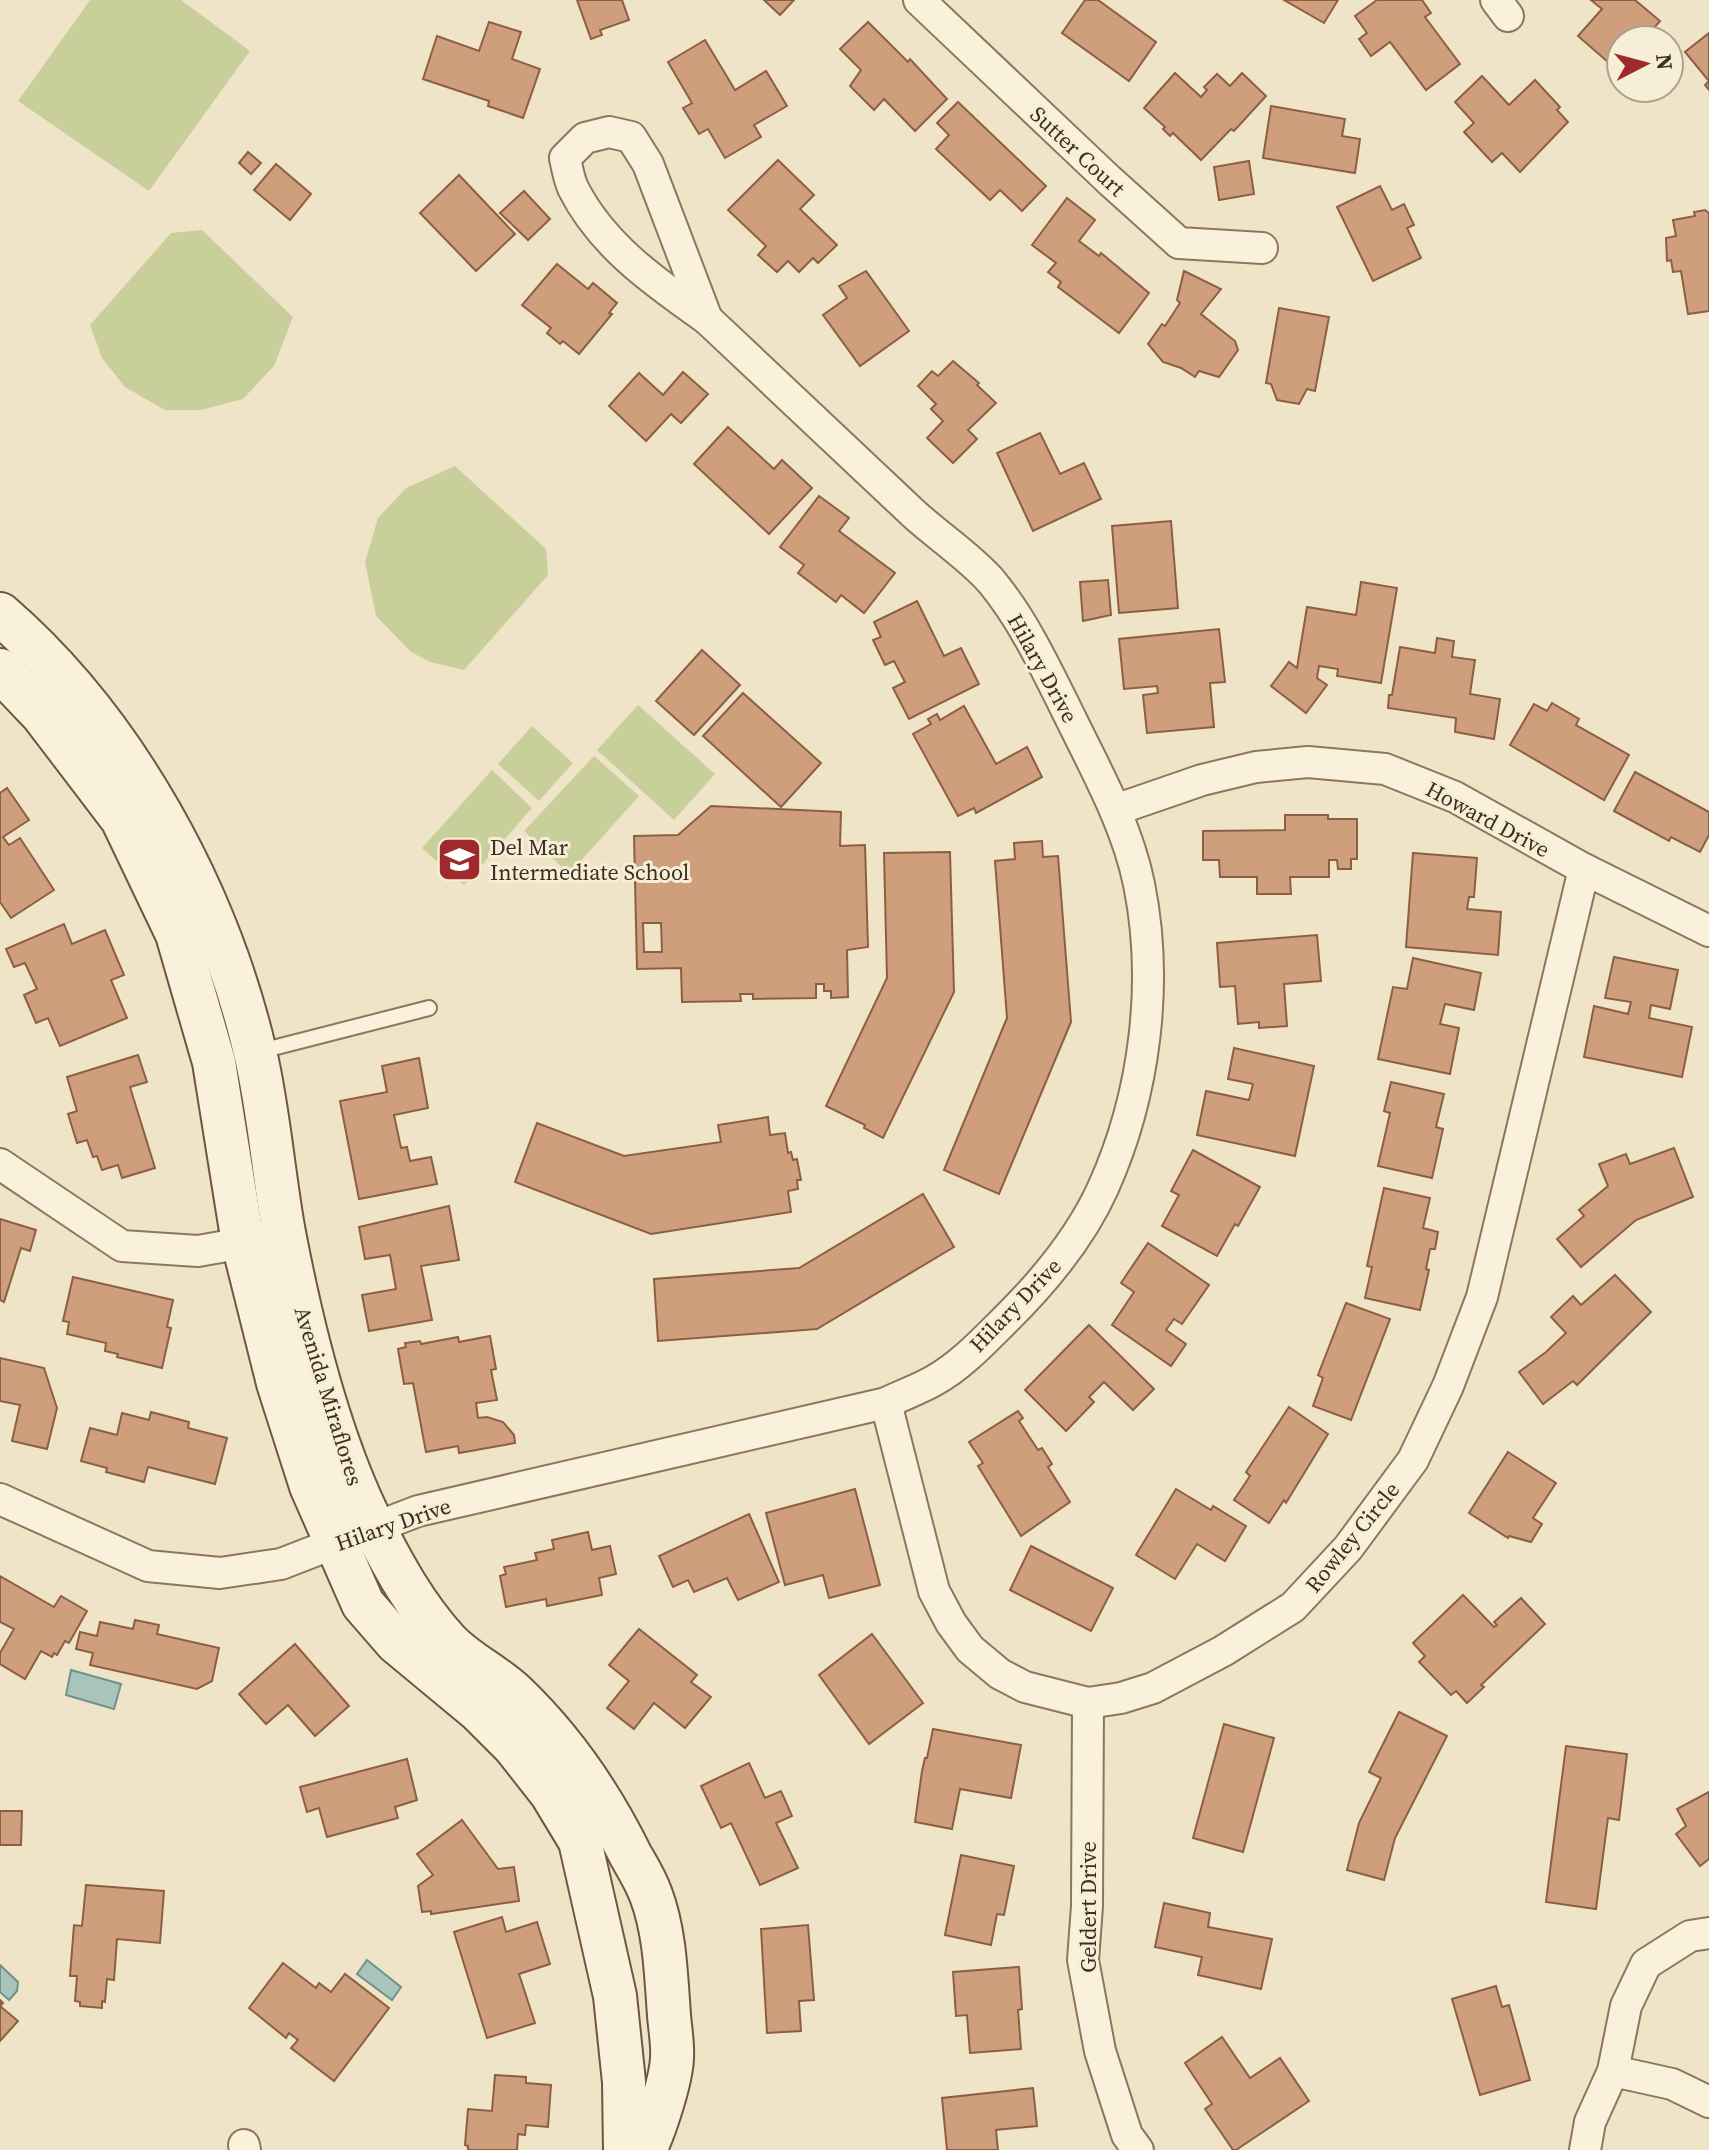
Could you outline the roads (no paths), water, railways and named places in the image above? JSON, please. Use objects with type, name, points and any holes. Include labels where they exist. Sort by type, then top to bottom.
[{"type":"street","name":"Sutter Court","points":[[919,0],[1179,243],[1262,248]]},
{"type":"street","name":"Hilary Drive","points":[[0,1499],[148,1566],[220,1573],[281,1564],[418,1511],[886,1403],[937,1379],[980,1346],[1028,1297],[1066,1250],[1103,1189],[1133,1104],[1147,1009],[1149,950],[1141,894],[1129,845],[1048,672],[1014,613],[989,579],[933,532],[707,319],[646,275],[598,226],[572,186],[565,158],[585,138],[609,132],[631,137],[648,164],[707,319]]},
{"type":"street","name":"Avenida Miraflores","points":[[0,614],[78,695],[146,790],[189,865],[228,964],[243,1243],[278,1383],[311,1486],[449,1644],[512,1691],[560,1740],[610,1814],[651,1896],[665,1959],[672,2062],[652,2136],[645,2150]]},
{"type":"street","name":"Avenida Miraflores","points":[[0,670],[42,714],[122,819],[234,1057],[285,1236],[314,1363],[350,1477],[363,1604],[396,1642],[478,1710],[514,1746],[551,1793],[580,1841],[615,1996],[624,2082],[625,2150]]},
{"type":"street","name":"Howard Drive","points":[[1115,810],[1202,780],[1256,767],[1308,762],[1385,769],[1455,797],[1584,869],[1709,931]]},
{"type":"street","name":"Rowley Circle","points":[[886,1403],[934,1591],[951,1623],[970,1649],[1000,1674],[1025,1687],[1088,1703],[1121,1698],[1153,1688],[1223,1651],[1293,1607],[1348,1548],[1413,1460],[1448,1386],[1482,1297],[1584,869]]},
{"type":"street","points":[[0,1164],[122,1246],[198,1251],[285,1236]]},
{"type":"street","name":"Geldert Drive","points":[[1088,1703],[1087,1906],[1083,1960],[1100,2051],[1127,2135],[1138,2150]]},
{"type":"street","points":[[1585,2150],[1590,2122],[1613,2071],[1626,2006],[1646,1964],[1690,1936],[1709,1933]]},
{"type":"street","points":[[1613,2071],[1672,2084],[1709,2102]]},
{"type":"lane","points":[[234,1057],[429,1008]]},
{"type":"water","points":[[71,1670],[121,1684],[114,1709],[66,1695]]},
{"type":"water","points":[[367,1960],[401,1987],[392,2000],[357,1974]]},
{"type":"water","points":[[0,1965],[18,1982],[17,1991],[9,2000],[0,1992]]},
{"type":"place","name":"Del Mar Intermediate School","points":[[459,860]]}]
